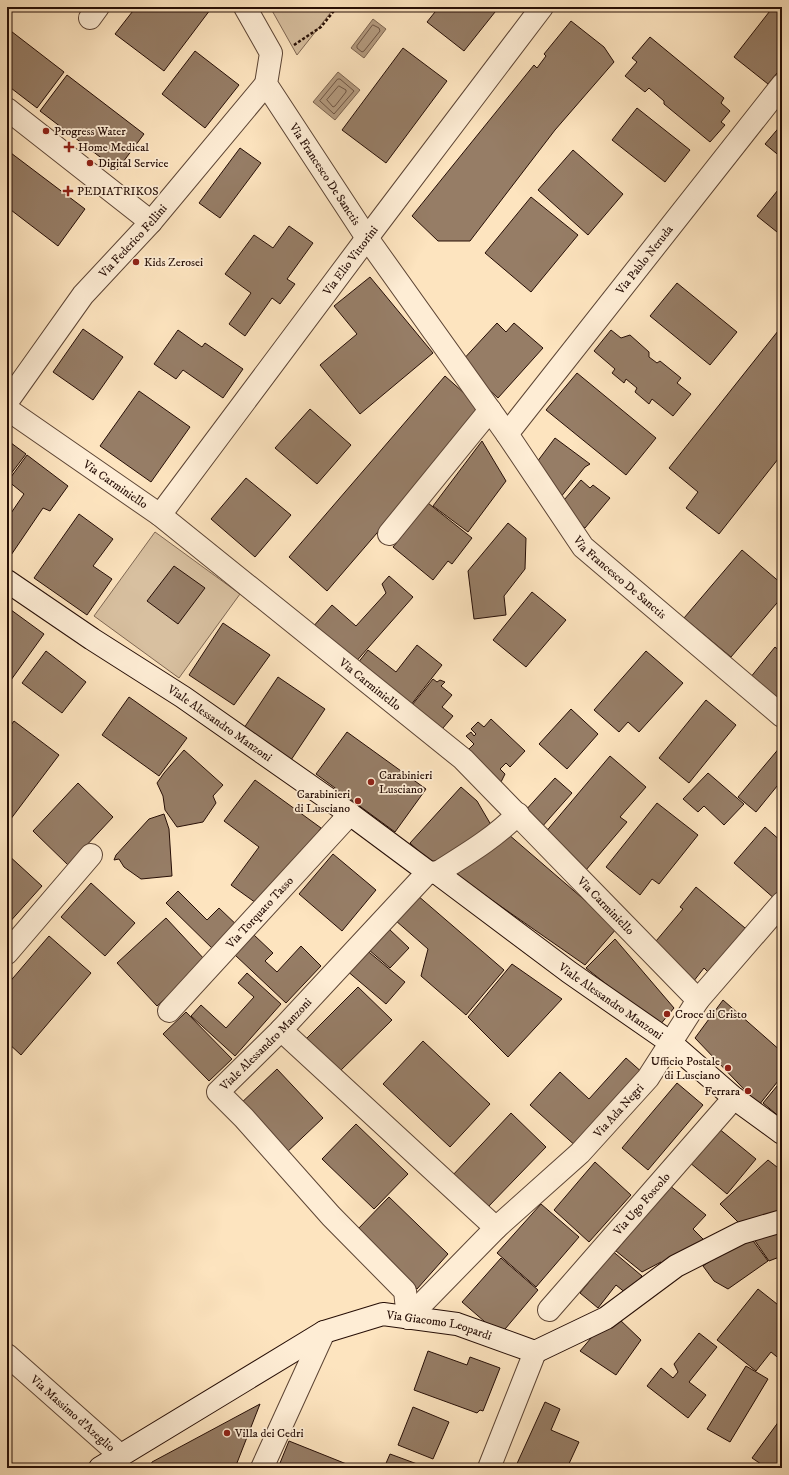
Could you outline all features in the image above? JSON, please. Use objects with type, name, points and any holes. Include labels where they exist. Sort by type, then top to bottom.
[{"type":"street","points":[[245,7],[271,53],[266,84]]},
{"type":"street","name":"Via Elio Vittorini","points":[[160,515],[542,7]]},
{"type":"street","name":"Via Federico Fellini","points":[[7,402],[83,295],[151,222],[266,84]]},
{"type":"street","name":"Via Francesco De Sanctis","points":[[266,84],[367,238],[507,434],[583,547],[782,716]]},
{"type":"street","name":"Via Pablo Neruda","points":[[507,434],[782,85]]},
{"type":"street","points":[[7,109],[151,222]]},
{"type":"street","name":"Via Carminiello","points":[[7,408],[160,515],[464,759],[698,1000]]},
{"type":"street","points":[[389,534],[490,410]]},
{"type":"street","name":"Viale Alessandro Manzoni","points":[[7,581],[92,639],[183,697],[433,873],[569,972],[671,1043],[734,1098],[782,1133]]},
{"type":"street","name":"Via Torquato Tasso","points":[[169,1011],[350,814]]},
{"type":"street","name":"Viale Alessandro Manzoni","points":[[408,1318],[405,1291],[331,1216],[244,1118],[218,1092],[281,1030],[433,873],[497,834],[518,814]]},
{"type":"street","points":[[7,953],[91,855]]},
{"type":"street","name":"Via Ada Negri","points":[[408,1318],[496,1228],[580,1153],[648,1078],[698,1000],[782,903]]},
{"type":"street","points":[[281,1030],[496,1228]]},
{"type":"street","name":"Via Ugo Foscolo","points":[[549,1310],[734,1098]]},
{"type":"street","points":[[489,1468],[535,1352],[606,1318],[676,1266],[741,1232],[782,1221]]},
{"type":"street","name":"Via Giacomo Leopardi","points":[[100,1468],[324,1332],[382,1314],[457,1324],[535,1352]]},
{"type":"street","points":[[262,1468],[324,1332]]},
{"type":"street","name":"Via Massimo d'Azeglio","points":[[7,1355],[121,1456]]},
{"type":"path","points":[[294,45],[321,27],[337,7]]},
{"type":"shaded area","points":[[270,7],[335,7],[297,55]]},
{"type":"shaded area","points":[[155,532],[240,594],[179,678],[94,616]]},
{"type":"water","points":[[373,19],[386,29],[364,58],[351,48]]},
{"type":"water","points":[[338,72],[360,90],[335,120],[313,102]]},
{"type":"building","points":[[136,7],[205,7],[210,10],[164,71],[115,34]]},
{"type":"building","points":[[439,7],[499,7],[464,51],[427,22]]},
{"type":"building","points":[[773,7],[782,7],[782,67],[768,84],[734,57]]},
{"type":"building","points":[[571,21],[604,47],[614,62],[555,130],[470,241],[438,241],[412,216],[534,65],[537,68],[546,56],[544,54]]},
{"type":"building","points":[[7,28],[64,72],[37,108],[7,85]]},
{"type":"building","points":[[650,37],[724,98],[721,103],[730,111],[721,122],[725,125],[710,142],[664,104],[664,101],[649,88],[645,92],[625,76],[637,62],[632,58]]},
{"type":"building","points":[[403,48],[447,81],[386,163],[342,130]]},
{"type":"building","points":[[195,51],[239,85],[205,128],[162,94]]},
{"type":"building","points":[[67,75],[144,134],[117,170],[40,111]]},
{"type":"building","points":[[637,108],[690,150],[665,182],[612,140]]},
{"type":"building","points":[[782,124],[782,158],[765,144]]},
{"type":"building","points":[[240,148],[261,163],[220,218],[199,203]]},
{"type":"building","points":[[7,150],[85,209],[58,246],[7,207]]},
{"type":"building","points":[[573,150],[623,194],[588,235],[538,190]]},
{"type":"building","points":[[782,185],[782,236],[757,216]]},
{"type":"building","points":[[531,197],[578,235],[531,292],[485,253]]},
{"type":"building","points":[[289,226],[313,243],[287,279],[295,284],[280,304],[272,298],[245,336],[229,324],[251,293],[225,274],[254,235],[273,248]]},
{"type":"building","points":[[370,277],[433,353],[360,414],[320,365],[357,334],[334,306]]},
{"type":"building","points":[[677,283],[737,332],[710,365],[650,316]]},
{"type":"building","points":[[497,323],[506,332],[514,323],[543,348],[498,398],[460,363]]},
{"type":"building","points":[[782,326],[782,454],[719,534],[686,508],[698,492],[669,468]]},
{"type":"building","points":[[83,329],[123,357],[93,400],[53,372]]},
{"type":"building","points":[[178,330],[202,347],[205,343],[243,369],[223,398],[183,370],[176,379],[154,364]]},
{"type":"building","points":[[611,330],[621,338],[630,335],[649,352],[649,357],[657,363],[660,361],[681,378],[677,383],[691,394],[673,416],[652,399],[649,404],[635,392],[637,388],[626,379],[624,383],[612,373],[615,369],[594,351]]},
{"type":"building","points":[[577,373],[656,438],[626,475],[546,410]]},
{"type":"building","points":[[445,376],[483,410],[327,591],[289,557]]},
{"type":"building","points":[[139,391],[190,427],[151,482],[100,446]]},
{"type":"building","points":[[310,409],[351,445],[317,484],[275,448]]},
{"type":"building","points":[[555,438],[590,464],[585,467],[560,498],[534,466]]},
{"type":"building","points":[[7,440],[26,454],[7,479]]},
{"type":"building","points":[[482,441],[506,481],[468,532],[433,506]]},
{"type":"building","points":[[27,455],[68,486],[50,511],[43,508],[7,561],[7,519],[24,494],[8,481]]},
{"type":"building","points":[[246,478],[291,515],[255,557],[211,519]]},
{"type":"building","points":[[581,480],[590,488],[593,485],[610,498],[585,528],[559,506]]},
{"type":"building","points":[[428,503],[472,538],[452,564],[448,561],[433,580],[393,547]]},
{"type":"building","points":[[79,514],[113,539],[93,566],[112,579],[87,615],[34,578]]},
{"type":"building","points":[[508,523],[526,538],[525,569],[504,596],[506,615],[474,619],[468,571]]},
{"type":"building","points":[[742,550],[782,584],[782,597],[731,657],[684,618]]},
{"type":"building","points":[[174,566],[205,588],[178,624],[147,601]]},
{"type":"building","points":[[389,576],[413,597],[353,665],[312,628],[332,605],[356,626],[386,593],[382,584]]},
{"type":"building","points":[[532,592],[566,620],[526,667],[493,640]]},
{"type":"building","points":[[7,607],[44,634],[11,680],[7,678]]},
{"type":"building","points":[[223,623],[270,655],[234,705],[189,675]]},
{"type":"building","points":[[417,645],[442,665],[407,710],[354,668],[368,650],[396,672]]},
{"type":"building","points":[[775,647],[782,653],[782,704],[750,678]]},
{"type":"building","points":[[46,651],[86,682],[62,713],[22,683]]},
{"type":"building","points":[[646,651],[683,683],[639,732],[628,722],[619,732],[594,710]]},
{"type":"building","points":[[278,677],[325,709],[289,763],[242,731]]},
{"type":"building","points":[[433,679],[437,682],[440,680],[445,682],[441,686],[452,695],[442,707],[453,716],[438,734],[408,710]]},
{"type":"building","points":[[129,697],[187,738],[159,776],[102,735]]},
{"type":"building","points":[[706,700],[736,725],[689,783],[659,758]]},
{"type":"building","points":[[571,709],[598,734],[567,769],[539,744]]},
{"type":"building","points":[[491,719],[525,751],[510,767],[506,763],[500,769],[505,774],[498,788],[463,755],[474,744],[466,736],[471,732],[474,736],[476,734],[471,729],[478,722],[484,727]]},
{"type":"building","points":[[14,721],[59,755],[7,824],[7,731]]},
{"type":"building","name":"Carabinieri Lusciano","points":[[347,732],[426,789],[395,832],[316,774]]},
{"type":"building","points":[[781,746],[782,780],[756,812],[738,797]]},
{"type":"building","points":[[184,750],[223,785],[213,796],[216,803],[203,822],[177,827],[165,810],[163,796],[157,783]]},
{"type":"building","points":[[610,756],[646,787],[620,817],[627,822],[586,870],[544,834]]},
{"type":"building","points":[[708,773],[744,804],[724,825],[704,806],[698,812],[683,799]]},
{"type":"building","points":[[555,778],[572,793],[541,828],[524,812]]},
{"type":"building","points":[[255,780],[321,828],[263,908],[231,885],[259,847],[224,821]]},
{"type":"building","points":[[78,783],[113,817],[68,865],[33,831]]},
{"type":"building","points":[[461,787],[477,801],[494,830],[436,867],[410,843]]},
{"type":"building","points":[[657,803],[698,835],[659,884],[652,879],[640,895],[606,867]]},
{"type":"building","points":[[164,814],[169,829],[172,876],[141,879],[124,867],[119,859],[114,860],[116,855],[149,819]]},
{"type":"building","points":[[765,827],[782,842],[782,893],[776,900],[734,863]]},
{"type":"building","points":[[508,834],[617,928],[585,965],[453,873]]},
{"type":"building","points":[[7,854],[42,886],[7,925]]},
{"type":"building","points":[[333,854],[376,890],[342,931],[299,894]]},
{"type":"building","points":[[91,883],[135,923],[105,956],[61,917]]},
{"type":"building","points":[[696,887],[751,933],[708,972],[704,968],[693,982],[651,947],[683,909],[680,907]]},
{"type":"building","points":[[178,891],[207,920],[219,908],[242,930],[218,954],[166,903]]},
{"type":"building","points":[[417,895],[504,970],[466,1015],[421,976],[428,949],[395,920]]},
{"type":"building","points":[[166,918],[206,961],[157,1006],[117,963]]},
{"type":"building","points":[[389,929],[409,948],[390,968],[369,950]]},
{"type":"building","points":[[254,935],[273,953],[265,961],[277,972],[301,946],[321,966],[286,1003],[235,955]]},
{"type":"building","points":[[49,936],[91,973],[21,1055],[7,1042],[7,985]]},
{"type":"building","points":[[615,939],[674,1008],[659,1026],[586,968]]},
{"type":"building","points":[[364,948],[405,982],[386,1004],[346,970]]},
{"type":"building","points":[[512,964],[562,999],[508,1057],[468,1017]]},
{"type":"building","points":[[247,973],[281,1004],[235,1056],[191,1016],[201,1005],[226,1028],[254,997],[238,983]]},
{"type":"building","points":[[358,987],[392,1020],[338,1073],[305,1040]]},
{"type":"building","points":[[723,1000],[782,1052],[782,1076],[759,1105],[695,1038]]},
{"type":"building","points":[[186,1012],[232,1059],[209,1081],[163,1034]]},
{"type":"building","points":[[423,1041],[490,1104],[450,1147],[383,1084]]},
{"type":"building","points":[[626,1058],[644,1074],[578,1148],[530,1105],[560,1072],[589,1099]]},
{"type":"building","points":[[277,1069],[323,1118],[284,1155],[238,1106]]},
{"type":"building","points":[[782,1080],[782,1119],[763,1103]]},
{"type":"building","points":[[677,1083],[703,1105],[648,1170],[622,1148]]},
{"type":"building","points":[[511,1113],[546,1147],[487,1208],[452,1176]]},
{"type":"building","points":[[356,1124],[408,1174],[374,1209],[322,1159]]},
{"type":"building","points":[[718,1128],[756,1159],[727,1194],[689,1162]]},
{"type":"building","points":[[768,1160],[782,1171],[782,1213],[743,1227],[720,1204]]},
{"type":"building","points":[[595,1162],[631,1195],[589,1242],[554,1210]]},
{"type":"building","points":[[669,1185],[706,1215],[693,1229],[705,1241],[662,1266],[661,1262],[642,1272],[616,1251]]},
{"type":"building","points":[[389,1197],[448,1254],[417,1289],[356,1231]]},
{"type":"building","points":[[541,1204],[579,1237],[536,1287],[497,1253]]},
{"type":"building","points":[[782,1228],[782,1256],[769,1261],[753,1238]]},
{"type":"building","points":[[748,1234],[768,1261],[728,1289],[714,1281],[703,1266]]},
{"type":"building","points":[[610,1249],[642,1276],[627,1294],[616,1285],[598,1308],[580,1293],[607,1260]]},
{"type":"building","points":[[501,1258],[538,1290],[500,1335],[462,1302]]},
{"type":"building","points":[[758,1289],[782,1308],[782,1361],[771,1352],[756,1371],[717,1340]]},
{"type":"building","points":[[618,1318],[641,1340],[616,1375],[580,1351],[597,1331]]},
{"type":"building","points":[[699,1333],[717,1347],[689,1382],[706,1395],[688,1418],[647,1386],[661,1368],[673,1378],[678,1372],[674,1364]]},
{"type":"building","points":[[428,1351],[467,1365],[470,1357],[500,1368],[483,1411],[480,1410],[477,1413],[414,1390]]},
{"type":"building","points":[[746,1366],[768,1379],[730,1442],[707,1429]]},
{"type":"building","points":[[545,1402],[560,1409],[551,1430],[579,1442],[567,1468],[515,1468]]},
{"type":"building","name":"Villa dei Cedri","points":[[260,1404],[235,1468],[150,1468],[152,1462]]},
{"type":"building","points":[[413,1407],[449,1422],[433,1459],[398,1445]]},
{"type":"building","points":[[782,1417],[782,1468],[767,1468],[752,1458]]},
{"type":"building","name":"Villa dei Cedri","points":[[289,1441],[354,1467],[354,1468],[278,1468]]},
{"type":"building","points":[[390,1454],[428,1468],[384,1468]]},
{"type":"place","name":"Progress Water","points":[[46,131]]},
{"type":"place","name":"Home Medical","points":[[69,147]]},
{"type":"place","name":"Digital Service","points":[[90,163]]},
{"type":"place","name":"PEDIATRIKOS","points":[[68,191]]},
{"type":"place","name":"Kids Zerosei","points":[[136,262]]},
{"type":"place","name":"Carabinieri Lusciano","points":[[371,782]]},
{"type":"place","name":"Carabinieri di Lusciano","points":[[358,801]]},
{"type":"place","name":"Croce di Cristo","points":[[667,1014]]},
{"type":"place","name":"Ufficio Postale di Lusciano","points":[[728,1068]]},
{"type":"place","name":"Ferrara","points":[[748,1091]]},
{"type":"place","name":"Villa dei Cedri","points":[[227,1433]]}]
